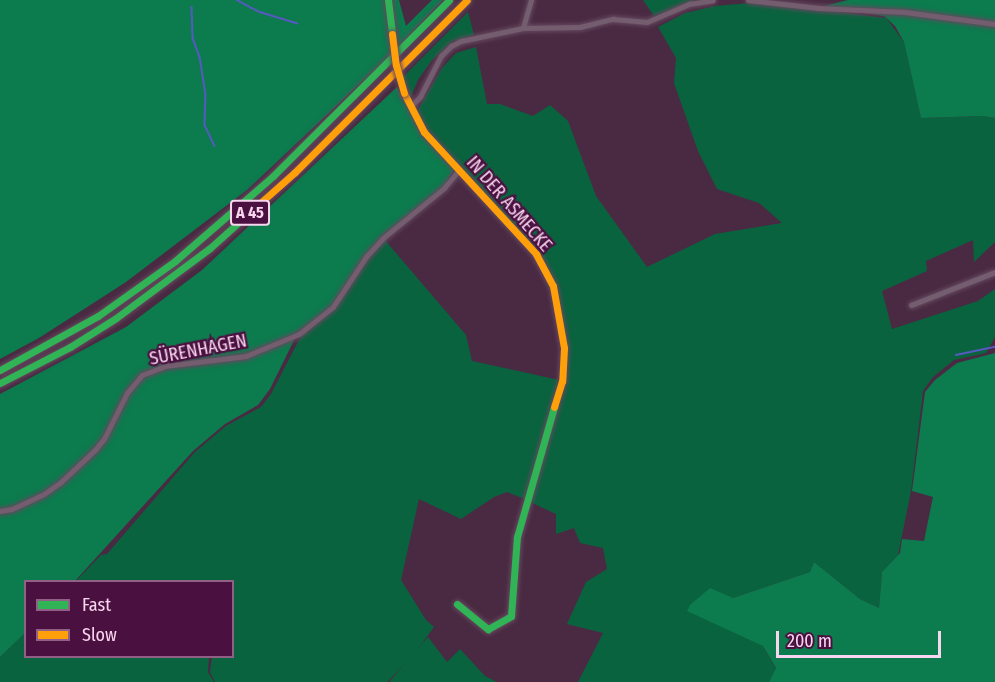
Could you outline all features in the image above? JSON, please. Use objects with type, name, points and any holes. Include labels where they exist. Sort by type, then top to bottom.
[{"type":"main road","name":"IN DER ASMECKE","points":[[388,0],[396,65],[404,93],[424,132],[536,254],[554,286],[564,348],[562,381],[517,537],[511,616],[488,629],[457,604]]},
{"type":"main road","name":"A 45","points":[[0,370],[98,316],[175,261],[273,176],[449,0]]},
{"type":"main road","name":"A 45","points":[[0,383],[70,347],[116,318],[210,248],[295,172],[467,0]]},
{"type":"street","points":[[523,28],[531,0]]},
{"type":"street","points":[[411,106],[420,97],[441,56],[451,46],[461,41],[523,28],[580,27],[613,19],[640,24],[689,4],[713,0]]},
{"type":"street","points":[[748,0],[819,8],[905,12],[995,24]]},
{"type":"street","name":"SÜRENHAGEN","points":[[0,511],[12,509],[44,494],[60,483],[95,450],[104,439],[127,393],[142,375],[165,366],[246,356],[289,340],[306,328],[333,307],[366,257],[383,237],[444,188],[459,170]]},
{"type":"street","points":[[911,305],[995,272]]},
{"type":"green space","points":[[0,0],[399,0],[406,26],[432,0],[443,0],[385,60],[247,190],[126,282],[39,338],[0,359]]},
{"type":"green space","points":[[643,0],[695,0],[654,16]]},
{"type":"green space","points":[[848,0],[995,0],[995,118],[983,116],[921,118],[904,42],[895,26],[884,16],[824,6]]},
{"type":"green space","points":[[761,2],[886,18],[904,42],[921,118],[983,116],[995,118],[995,242],[974,262],[973,240],[926,261],[927,271],[882,291],[892,329],[978,301],[995,289],[995,337],[986,353],[954,360],[933,377],[923,391],[911,491],[898,555],[882,572],[879,608],[860,599],[814,562],[810,572],[733,598],[750,638],[763,646],[776,669],[769,682],[578,682],[603,633],[567,624],[586,582],[607,569],[603,548],[580,543],[574,528],[556,534],[556,514],[528,501],[564,380],[556,286],[537,253],[426,131],[416,113],[442,68],[456,53],[476,47],[487,104],[500,104],[533,116],[550,105],[568,121],[596,196],[647,267],[715,234],[782,223],[759,203],[717,189],[698,151],[674,83],[676,58],[658,27],[685,13],[715,6]]},
{"type":"green space","points":[[468,12],[474,35],[453,41],[432,60],[418,80],[411,97],[403,77]]},
{"type":"green space","points":[[397,87],[423,134],[455,169],[443,187],[382,236],[365,256],[332,306],[298,332],[270,389],[258,405],[225,424],[193,451],[76,580],[24,580],[24,634],[0,657],[0,394],[126,327],[202,270]]},
{"type":"green space","points":[[384,239],[466,335],[472,361],[559,380],[525,499],[507,492],[494,497],[461,519],[419,499],[401,580],[426,620],[434,627],[412,657],[387,682],[215,682],[210,672],[212,658],[234,658],[234,580],[77,580],[101,555],[107,554],[195,452],[226,426],[261,407],[271,394],[302,334]]},
{"type":"green space","points":[[995,353],[995,682],[769,682],[776,668],[763,646],[687,611],[690,605],[710,588],[733,598],[810,572],[814,562],[860,599],[879,608],[882,572],[900,553],[902,539],[924,541],[933,497],[912,491],[925,392],[935,380],[957,363]]},
{"type":"green space","points":[[24,634],[24,658],[209,658],[208,672],[214,682],[0,682],[0,657]]},
{"type":"green space","points":[[428,637],[447,662],[460,649],[485,676],[497,682],[389,682]]},
{"type":"waterway","points":[[237,0],[260,12],[297,23]]},
{"type":"waterway","points":[[192,7],[193,38],[200,57],[206,94],[205,125],[215,146]]},
{"type":"waterway","points":[[956,355],[995,347]]},
{"type":"traffic: fast","points":[[388,0],[392,34]]},
{"type":"traffic: fast","points":[[0,370],[98,316],[175,261],[273,176],[449,0]]},
{"type":"traffic: fast","points":[[0,383],[70,347],[116,318],[210,248],[259,204]]},
{"type":"traffic: fast","points":[[457,604],[488,629],[511,616],[517,537],[554,407]]},
{"type":"traffic: slow","points":[[259,204],[295,172],[467,0]]},
{"type":"traffic: slow","points":[[392,34],[396,65],[404,93]]},
{"type":"traffic: slow","points":[[404,93],[424,132],[536,254],[553,286],[564,348],[562,381],[554,407]]}]
